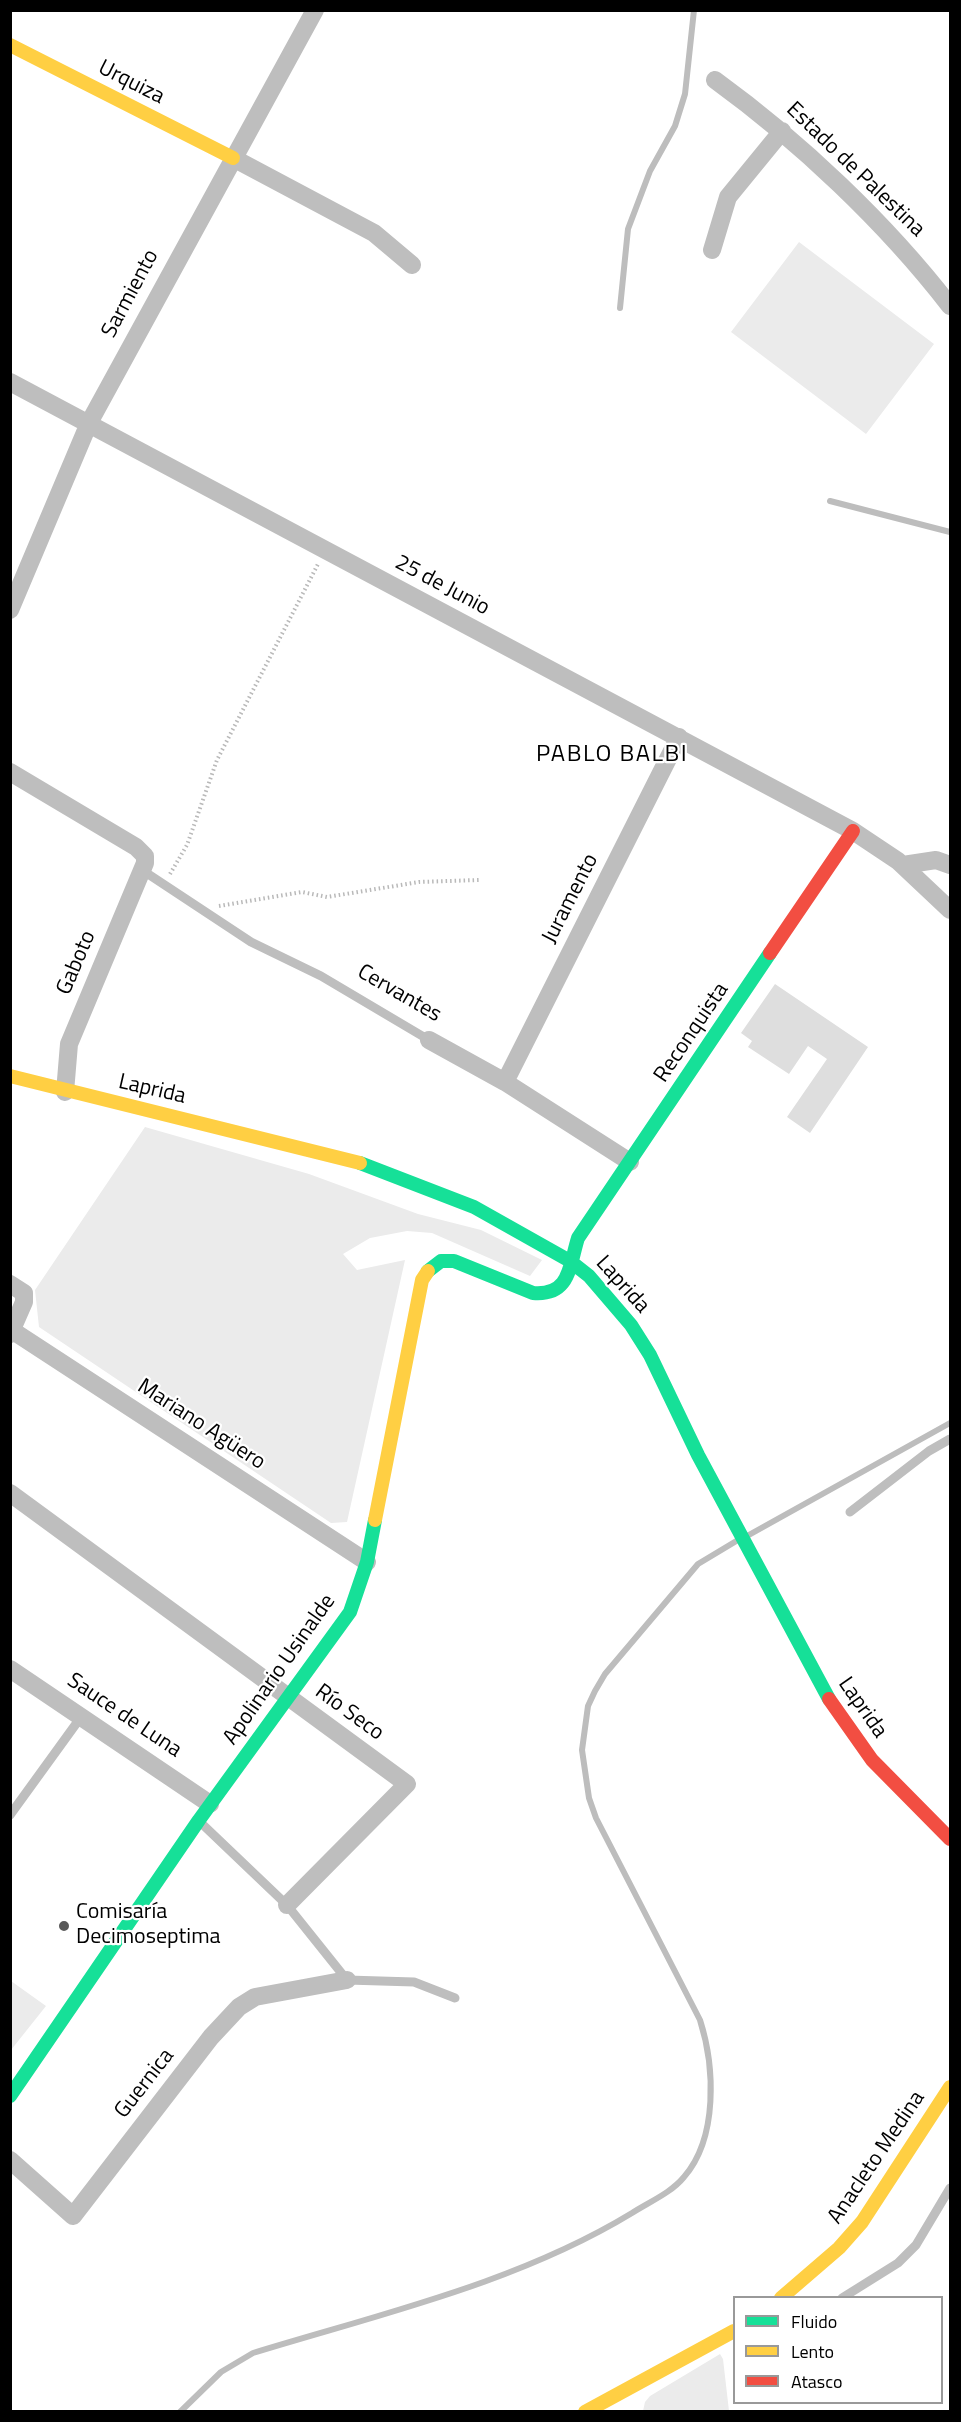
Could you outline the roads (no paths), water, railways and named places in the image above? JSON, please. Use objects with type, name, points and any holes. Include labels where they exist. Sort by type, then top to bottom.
[{"type":"street","name":"Sarmiento","points":[[10,610],[89,423],[315,10]]},
{"type":"street","name":"Urquiza","points":[[10,45],[232,158]]},
{"type":"street","name":"Estado de Palestina","points":[[715,80],[782,131],[908,255],[951,306]]},
{"type":"street","points":[[712,250],[728,197],[782,131]]},
{"type":"street","points":[[232,158],[374,233],[412,265]]},
{"type":"street","name":"25 de Junio","points":[[10,382],[324,552],[679,737],[853,831],[903,865],[951,910]]},
{"type":"street","name":"Juramento","points":[[505,1082],[679,737]]},
{"type":"street","name":"Cervantes","points":[[10,772],[136,848],[143,863]]},
{"type":"street","name":"Reconquista","points":[[570,1261],[578,1238],[853,831]]},
{"type":"street","points":[[903,865],[936,860],[951,865]]},
{"type":"street","name":"Gaboto","points":[[65,1092],[69,1044],[143,863]]},
{"type":"street","name":"Cervantes","points":[[429,1040],[505,1082],[630,1162]]},
{"type":"street","name":"Laprida","points":[[10,1076],[65,1092],[289,1144],[356,1162],[425,1186],[474,1207],[570,1261],[589,1276],[631,1325],[650,1355],[698,1455],[770,1588],[806,1662],[838,1715],[872,1760],[927,1818],[951,1839]]},
{"type":"street","name":"Apolinario Usinalde","points":[[10,2096],[198,1820],[350,1612],[367,1562],[422,1280],[426,1274],[442,1260],[461,1262],[521,1290],[544,1294],[558,1290],[564,1282],[570,1261]]},
{"type":"street","points":[[10,1284],[24,1293],[24,1302],[12,1332]]},
{"type":"street","name":"Mariano Agüero","points":[[12,1332],[367,1562]]},
{"type":"street","name":"Río Seco","points":[[10,1492],[288,1699],[407,1784],[287,1905]]},
{"type":"street","name":"Sauce de Luna","points":[[10,1669],[210,1804]]},
{"type":"street","name":"Guernica","points":[[10,2160],[73,2216],[211,2037],[239,2007],[255,1997],[348,1980]]},
{"type":"street","name":"Anacleto Medina","points":[[783,2296],[840,2248],[862,2222],[951,2087]]},
{"type":"street","points":[[585,2412],[608,2406],[733,2333]]},
{"type":"lane","name":"Cervantes","points":[[143,863],[164,885],[251,942],[321,976],[429,1040]]},
{"type":"lane","points":[[850,1512],[929,1451],[951,1439]]},
{"type":"lane","points":[[10,1815],[81,1717]]},
{"type":"lane","points":[[198,1820],[287,1905],[348,1980],[414,1982],[455,1998]]},
{"type":"lane","points":[[845,2296],[898,2263],[916,2245],[951,2188]]},
{"type":"waterway","points":[[620,308],[628,229],[650,171],[675,126],[685,94],[694,10]]},
{"type":"waterway","points":[[830,501],[950,532]]},
{"type":"waterway","points":[[747,1536],[950,1423]]},
{"type":"waterway","points":[[180,2412],[221,2372],[253,2353],[447,2295],[495,2278],[588,2238],[666,2193],[679,2183],[695,2161],[703,2143],[710,2101],[709,2059],[700,2020],[596,1818],[589,1798],[582,1750],[588,1706],[605,1674],[698,1564],[738,1540]]},
{"type":"place","name":"Comisaría Decimoseptima","points":[[64,1926]]},
{"type":"district","name":"PABLO BALBI","points":[[612,755]]}]
